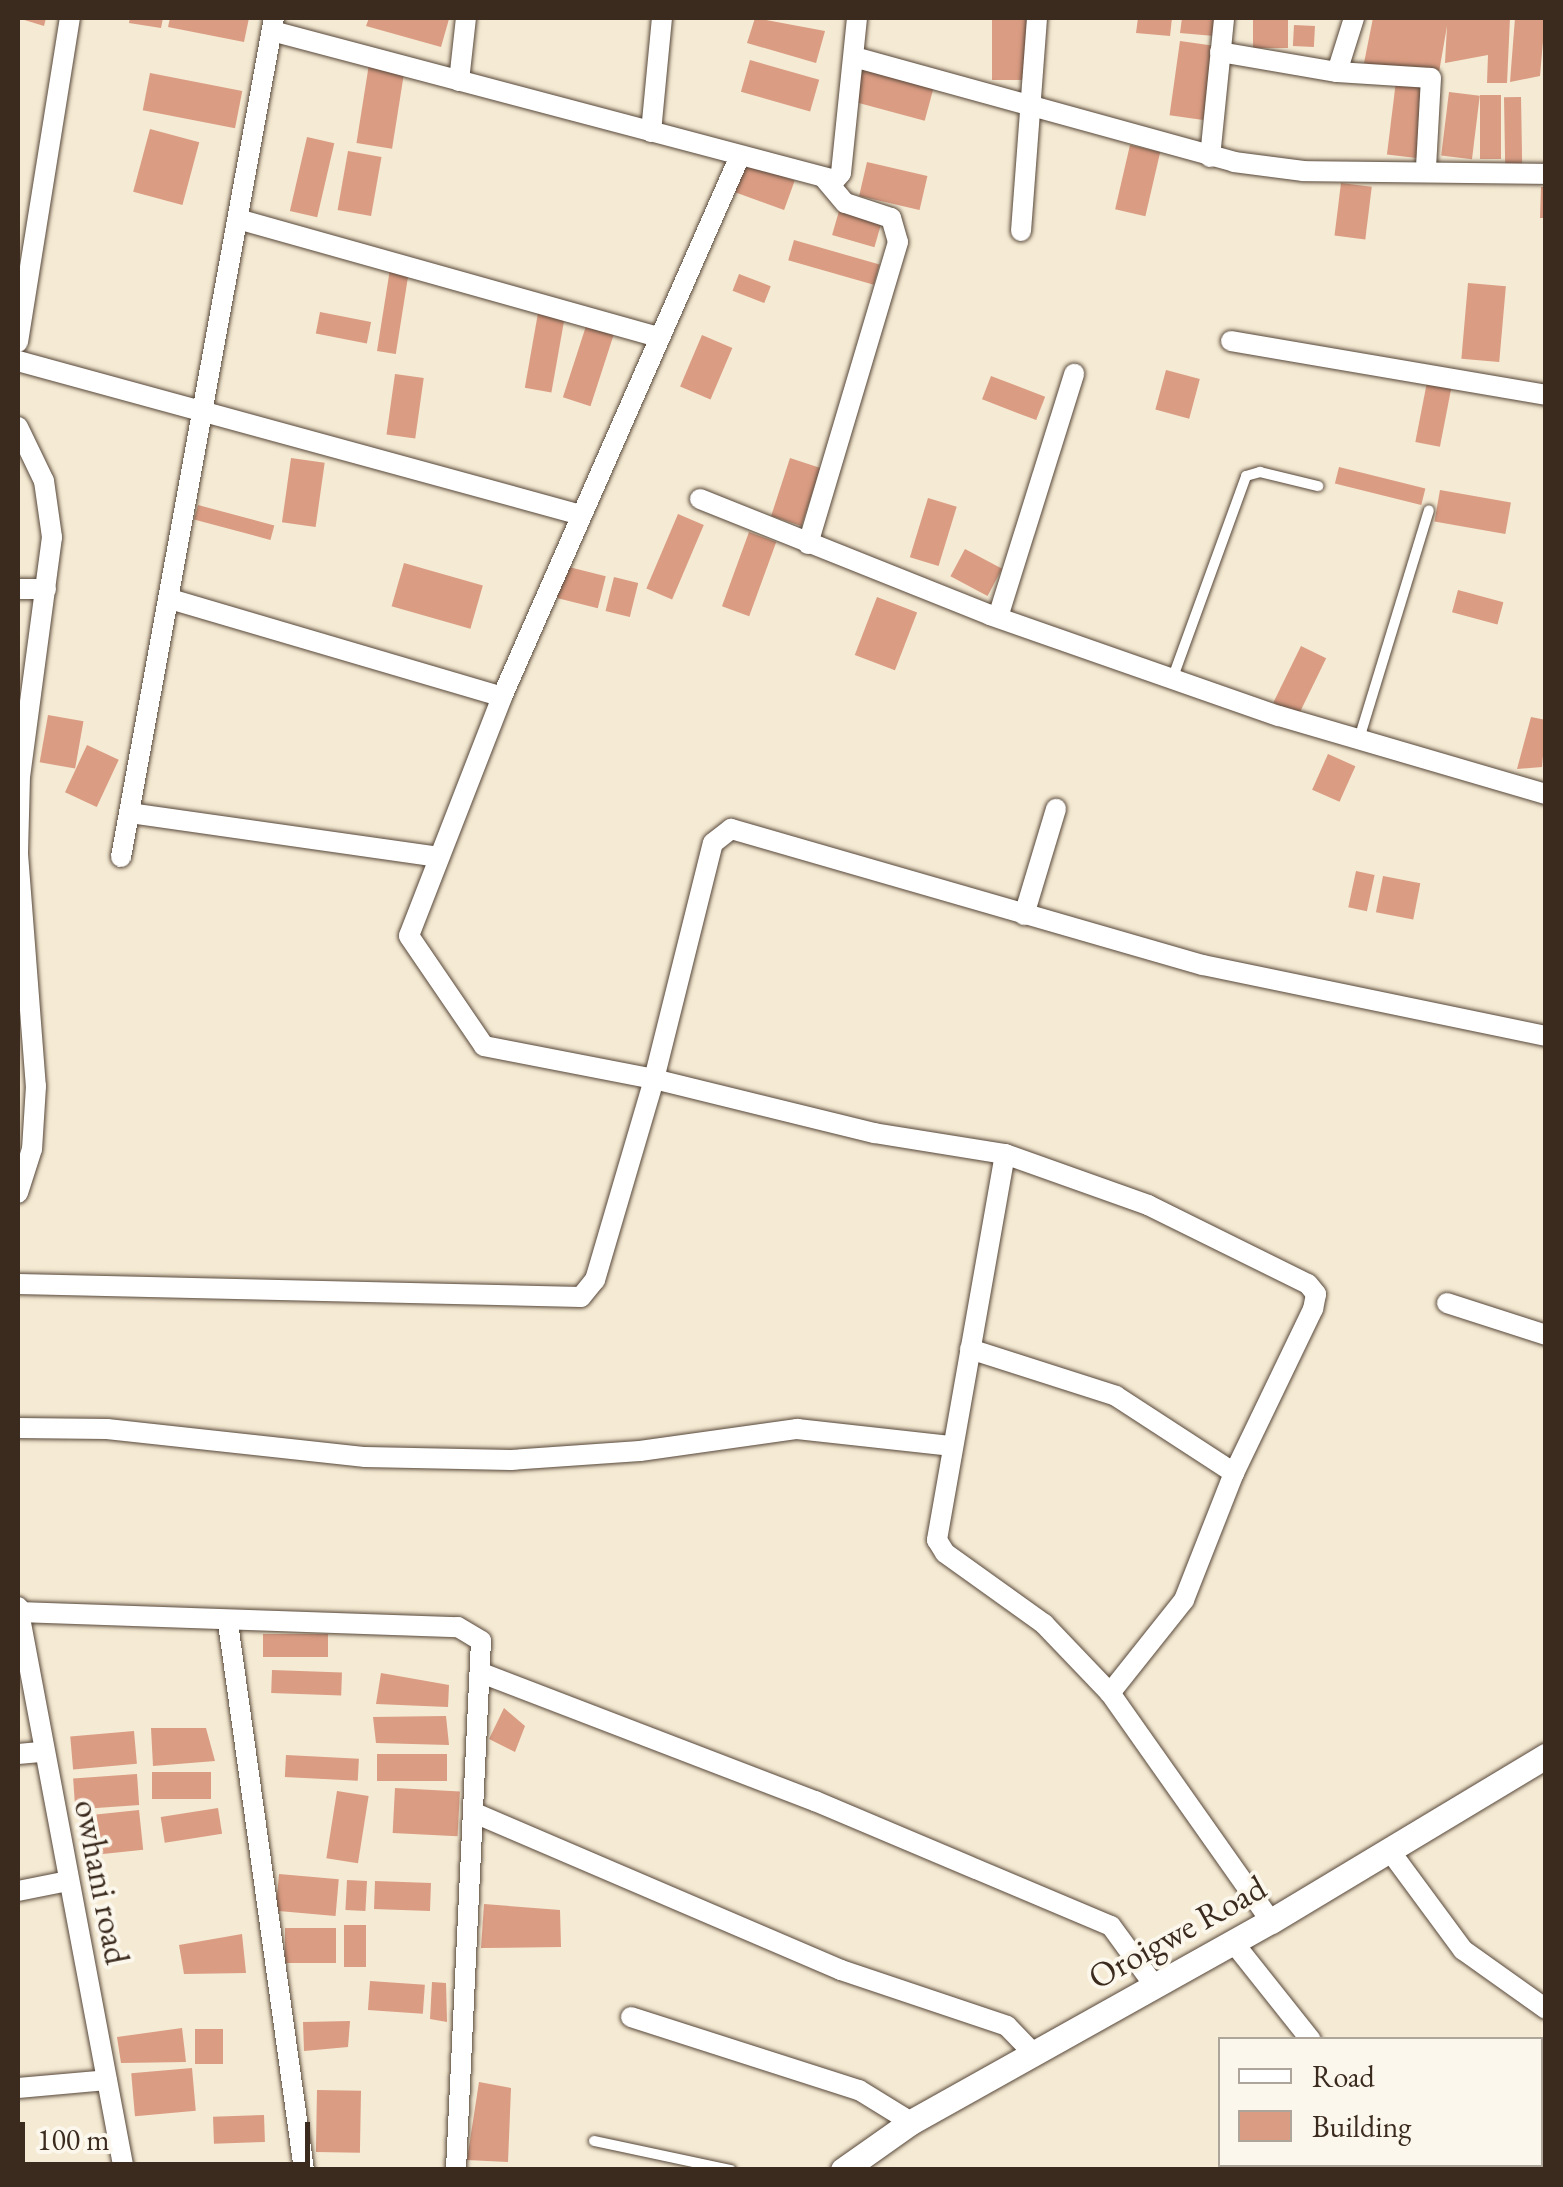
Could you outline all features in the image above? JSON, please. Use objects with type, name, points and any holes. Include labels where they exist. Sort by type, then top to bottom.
[{"type":"street","points":[[18,342],[70,18]]},
{"type":"street","points":[[460,81],[466,18]]},
{"type":"street","points":[[651,132],[662,18]]},
{"type":"street","points":[[122,857],[206,412],[273,24],[460,81],[739,158],[824,178],[840,178],[857,18]]},
{"type":"street","points":[[1021,231],[1037,18]]},
{"type":"street","points":[[1210,157],[1224,18]]},
{"type":"street","points":[[1337,72],[1354,18]]},
{"type":"street","points":[[1220,52],[1337,72],[1431,78],[1426,168]]},
{"type":"street","points":[[854,57],[1210,157],[1303,171],[1426,168],[1546,174]]},
{"type":"street","points":[[739,158],[502,697],[409,936],[477,1040],[490,1048],[654,1079],[874,1134],[1005,1154],[1148,1205],[1316,1294],[1234,1473],[1175,1619],[1110,1693]]},
{"type":"street","points":[[808,544],[898,242],[891,218],[845,203],[824,178]]},
{"type":"street","points":[[238,219],[659,337]]},
{"type":"street","points":[[1231,340],[1546,394]]},
{"type":"street","points":[[18,361],[581,515]]},
{"type":"street","points":[[998,618],[1074,374]]},
{"type":"street","points":[[18,427],[51,503],[46,590],[20,776],[18,854],[36,1104],[32,1150],[18,1193]]},
{"type":"street","points":[[700,498],[998,618],[1358,742],[1545,790]]},
{"type":"street","points":[[18,588],[46,590]]},
{"type":"street","points":[[170,600],[502,697]]},
{"type":"street","points":[[1024,915],[1056,809]]},
{"type":"street","points":[[130,813],[438,857]]},
{"type":"street","points":[[18,1284],[581,1297],[595,1280],[654,1079],[719,834],[731,830],[854,861],[1024,915],[1221,969],[1546,1036]]},
{"type":"street","points":[[1005,1154],[936,1523],[945,1554],[1044,1624],[1110,1693],[1271,1921]]},
{"type":"street","points":[[1447,1303],[1546,1336]]},
{"type":"street","points":[[970,1349],[1116,1396],[1234,1473]]},
{"type":"street","points":[[18,1428],[107,1429],[365,1458],[512,1460],[640,1451],[797,1429],[950,1446]]},
{"type":"street","points":[[18,1609],[228,1622],[458,1627],[481,1641],[484,1674],[456,2170]]},
{"type":"street","name":"owhani road","points":[[18,1609],[124,2170]]},
{"type":"street","points":[[228,1622],[304,2170]]},
{"type":"street","points":[[484,1674],[851,1816],[1111,1926],[1154,1985]]},
{"type":"street","points":[[18,1754],[44,1752]]},
{"type":"street","name":"Oroigwe Road","points":[[842,2170],[911,2122],[1271,1921],[1546,1756]]},
{"type":"street","points":[[477,1814],[842,1970],[1007,2026],[1033,2053]]},
{"type":"street","points":[[1390,1851],[1463,1950],[1546,2010]]},
{"type":"street","points":[[18,1891],[68,1881]]},
{"type":"street","points":[[1232,1942],[1309,2037]]},
{"type":"street","points":[[631,2017],[859,2090],[911,2122]]},
{"type":"street","points":[[18,2088],[106,2080]]},
{"type":"lane","points":[[1172,678],[1246,476],[1260,472],[1318,486]]},
{"type":"lane","points":[[1358,742],[1428,510]]},
{"type":"lane","points":[[594,2141],[731,2170]]},
{"type":"building","points":[[18,18],[46,18],[44,26]]},
{"type":"building","points":[[130,18],[163,18],[161,28],[129,23]]},
{"type":"building","points":[[170,18],[249,18],[244,42],[168,27]]},
{"type":"building","points":[[369,18],[449,19],[441,47],[366,26]]},
{"type":"building","points":[[755,18],[825,31],[816,63],[747,43]]},
{"type":"building","points":[[992,18],[1028,18],[1028,80],[992,80]]},
{"type":"building","points":[[1138,18],[1172,18],[1170,36],[1136,33]]},
{"type":"building","points":[[1182,18],[1216,18],[1214,36],[1180,33]]},
{"type":"building","points":[[1253,18],[1288,18],[1288,48],[1253,48]]},
{"type":"building","points":[[1373,18],[1510,18],[1507,83],[1487,83],[1488,55],[1445,63],[1447,26],[1438,78],[1364,63]]},
{"type":"building","points":[[1515,18],[1545,18],[1540,76],[1510,82]]},
{"type":"building","points":[[1294,25],[1315,26],[1314,47],[1293,46]]},
{"type":"building","points":[[1180,41],[1214,46],[1203,120],[1170,115]]},
{"type":"building","points":[[750,60],[819,80],[810,112],[741,92]]},
{"type":"building","points":[[369,64],[405,70],[392,149],[356,143]]},
{"type":"building","points":[[863,69],[934,88],[925,121],[854,102]]},
{"type":"building","points":[[150,73],[242,91],[235,128],[143,110]]},
{"type":"building","points":[[1396,81],[1430,85],[1421,159],[1387,154]]},
{"type":"building","points":[[1449,92],[1480,96],[1472,159],[1441,156]]},
{"type":"building","points":[[1480,95],[1501,95],[1501,159],[1480,159]]},
{"type":"building","points":[[1504,97],[1521,97],[1522,164],[1505,164]]},
{"type":"building","points":[[150,129],[199,142],[182,205],[133,192]]},
{"type":"building","points":[[307,137],[334,143],[317,217],[290,211]]},
{"type":"building","points":[[1130,145],[1160,152],[1145,216],[1115,209]]},
{"type":"building","points":[[348,151],[381,157],[371,216],[338,210]]},
{"type":"building","points":[[743,162],[795,181],[784,210],[732,191]]},
{"type":"building","points":[[867,162],[927,176],[920,210],[859,196]]},
{"type":"building","points":[[1341,183],[1372,187],[1365,239],[1335,236]]},
{"type":"building","points":[[1541,187],[1546,187],[1546,218],[1540,218]]},
{"type":"building","points":[[839,211],[881,223],[874,247],[832,235]]},
{"type":"building","points":[[794,240],[880,265],[874,285],[788,260]]},
{"type":"building","points":[[390,269],[409,272],[396,354],[377,351]]},
{"type":"building","points":[[739,274],[771,286],[764,303],[733,291]]},
{"type":"building","points":[[1468,283],[1506,286],[1499,362],[1461,359]]},
{"type":"building","points":[[320,312],[371,322],[367,344],[316,334]]},
{"type":"building","points":[[538,313],[565,318],[551,393],[525,388]]},
{"type":"building","points":[[587,323],[615,332],[590,406],[563,397]]},
{"type":"building","points":[[702,335],[732,348],[710,399],[680,387]]},
{"type":"building","points":[[1166,370],[1200,379],[1189,419],[1155,410]]},
{"type":"building","points":[[395,374],[424,378],[415,438],[387,434]]},
{"type":"building","points":[[991,376],[1045,397],[1036,420],[982,399]]},
{"type":"building","points":[[1427,382],[1452,387],[1440,447],[1415,442]]},
{"type":"building","points":[[291,458],[325,463],[316,527],[282,522]]},
{"type":"building","points":[[790,458],[820,468],[802,526],[771,516]]},
{"type":"building","points":[[1339,467],[1425,489],[1421,505],[1335,483]]},
{"type":"building","points":[[1440,490],[1511,503],[1505,534],[1434,522]]},
{"type":"building","points":[[928,498],[957,507],[939,566],[910,557]]},
{"type":"building","points":[[198,505],[274,525],[270,540],[194,519]]},
{"type":"building","points":[[678,514],[704,525],[672,600],[646,589]]},
{"type":"building","points":[[749,532],[776,542],[749,616],[722,606]]},
{"type":"building","points":[[965,549],[1002,569],[988,596],[950,576]]},
{"type":"building","points":[[404,563],[483,586],[470,629],[392,606]]},
{"type":"building","points":[[565,566],[606,576],[598,608],[557,598]]},
{"type":"building","points":[[614,577],[638,583],[630,617],[606,611]]},
{"type":"building","points":[[1458,590],[1503,602],[1497,624],[1452,612]]},
{"type":"building","points":[[877,597],[917,612],[895,670],[855,655]]},
{"type":"building","points":[[1301,646],[1326,658],[1299,715],[1273,703]]},
{"type":"building","points":[[48,715],[83,721],[75,769],[40,762]]},
{"type":"building","points":[[1531,717],[1546,720],[1542,767],[1517,769]]},
{"type":"building","points":[[87,745],[119,760],[97,807],[65,792]]},
{"type":"building","points":[[1328,754],[1355,766],[1340,802],[1312,790]]},
{"type":"building","points":[[1356,871],[1375,875],[1367,911],[1348,907]]},
{"type":"building","points":[[1383,876],[1420,883],[1413,920],[1376,912]]},
{"type":"building","points":[[263,1634],[328,1634],[328,1657],[263,1657]]},
{"type":"building","points":[[272,1670],[342,1672],[341,1695],[271,1693]]},
{"type":"building","points":[[381,1673],[449,1685],[448,1707],[376,1704]]},
{"type":"building","points":[[504,1708],[525,1726],[515,1752],[489,1739]]},
{"type":"building","points":[[446,1716],[449,1745],[376,1743],[373,1717]]},
{"type":"building","points":[[151,1728],[206,1728],[215,1761],[153,1766]]},
{"type":"building","points":[[134,1731],[137,1764],[73,1769],[70,1737]]},
{"type":"building","points":[[377,1754],[447,1754],[447,1781],[377,1781]]},
{"type":"building","points":[[286,1755],[359,1759],[358,1781],[285,1777]]},
{"type":"building","points":[[152,1772],[211,1772],[211,1799],[152,1799]]},
{"type":"building","points":[[137,1774],[139,1805],[75,1809],[73,1778]]},
{"type":"building","points":[[395,1788],[460,1791],[458,1836],[393,1833]]},
{"type":"building","points":[[337,1791],[369,1796],[358,1863],[326,1858]]},
{"type":"building","points":[[218,1808],[222,1834],[165,1843],[161,1817]]},
{"type":"building","points":[[139,1810],[143,1850],[100,1854],[96,1814]]},
{"type":"building","points":[[279,1874],[339,1879],[336,1916],[276,1911]]},
{"type":"building","points":[[347,1880],[367,1881],[365,1911],[345,1910]]},
{"type":"building","points":[[375,1881],[431,1883],[430,1911],[374,1909]]},
{"type":"building","points":[[484,1904],[560,1910],[561,1947],[481,1948]]},
{"type":"building","points":[[344,1925],[366,1925],[366,1967],[344,1967]]},
{"type":"building","points":[[285,1928],[336,1928],[336,1963],[285,1963]]},
{"type":"building","points":[[242,1934],[246,1973],[184,1974],[179,1945]]},
{"type":"building","points":[[370,1981],[425,1985],[423,2014],[368,2010]]},
{"type":"building","points":[[432,1982],[446,1983],[447,2022],[430,2019]]},
{"type":"building","points":[[350,2021],[348,2047],[304,2051],[303,2022]]},
{"type":"building","points":[[182,2028],[186,2062],[121,2063],[117,2037]]},
{"type":"building","points":[[195,2029],[223,2029],[223,2064],[195,2064]]},
{"type":"building","points":[[192,2068],[196,2111],[135,2116],[131,2073]]},
{"type":"building","points":[[479,2082],[511,2088],[508,2162],[467,2160]]},
{"type":"building","points":[[317,2090],[361,2091],[360,2153],[316,2152]]},
{"type":"building","points":[[264,2115],[265,2142],[214,2144],[213,2117]]},
{"type":"building","points":[[160,2164],[209,2165],[209,2170],[160,2170]]}]
